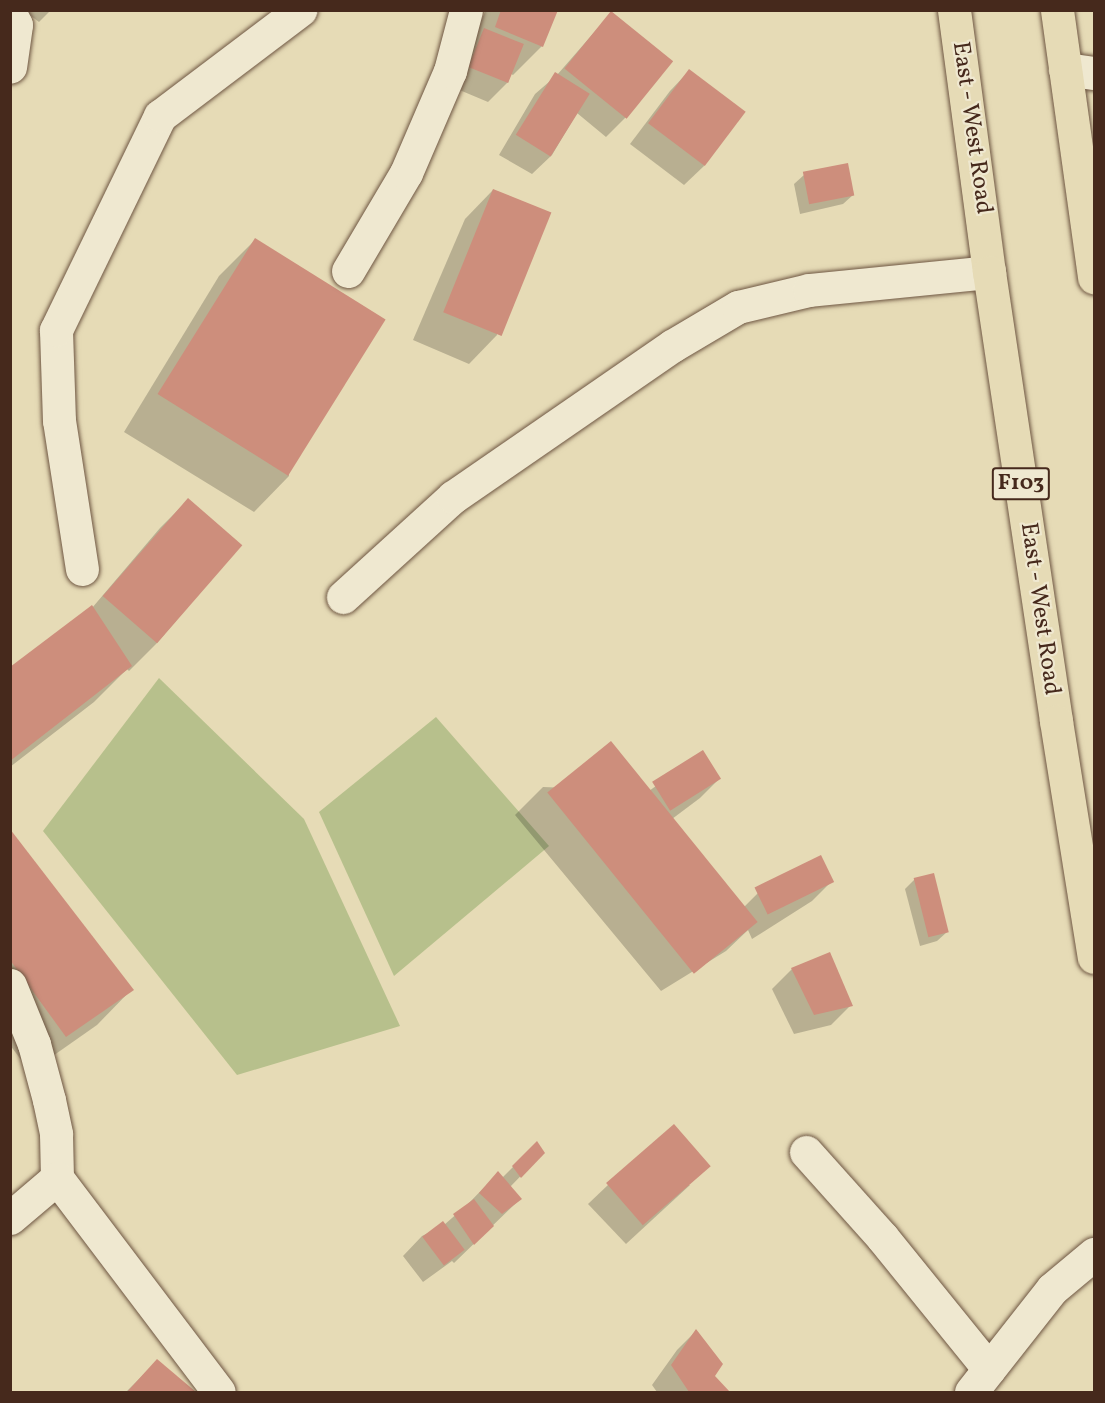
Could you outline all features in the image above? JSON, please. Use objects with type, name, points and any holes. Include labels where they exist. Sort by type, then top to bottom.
[{"type":"main road","name":"East - West Road","points":[[954,10],[989,272],[1054,710],[1095,957]]},
{"type":"main road","points":[[1057,10],[1080,71],[1095,277]]},
{"type":"street","points":[[82,569],[59,421],[56,330],[160,116],[300,10]]},
{"type":"street","points":[[348,271],[406,173],[450,71],[466,10]]},
{"type":"street","points":[[10,13],[16,25],[10,67]]},
{"type":"street","points":[[343,597],[453,497],[672,346],[738,307],[809,290],[989,272]]},
{"type":"street","points":[[10,985],[34,1044],[49,1100],[56,1134],[57,1178],[219,1392]]},
{"type":"street","points":[[806,1152],[882,1237],[980,1381],[1052,1290],[1095,1254]]},
{"type":"street","points":[[10,1218],[57,1178]]},
{"type":"green space","points":[[159,678],[304,819],[400,1026],[237,1075],[43,831]]},
{"type":"green space","points":[[436,717],[549,846],[394,976],[319,812]]},
{"type":"building","points":[[501,10],[558,10],[543,47],[495,27]]},
{"type":"building","points":[[611,11],[673,61],[627,119],[564,69]]},
{"type":"building","points":[[484,28],[524,44],[508,83],[468,67]]},
{"type":"building","points":[[689,69],[746,112],[705,166],[648,123]]},
{"type":"building","points":[[555,72],[590,94],[551,156],[516,135]]},
{"type":"building","points":[[848,163],[854,195],[809,204],[803,172]]},
{"type":"building","points":[[493,189],[551,213],[502,336],[443,312]]},
{"type":"building","points":[[255,238],[386,320],[288,476],[157,394]]},
{"type":"building","points":[[188,498],[242,545],[157,643],[103,596]]},
{"type":"building","points":[[92,605],[132,666],[10,761],[10,667]]},
{"type":"building","points":[[611,741],[758,922],[694,974],[547,793]]},
{"type":"building","points":[[703,750],[721,779],[670,811],[652,782]]},
{"type":"building","points":[[10,829],[134,990],[66,1037],[10,960]]},
{"type":"building","points":[[821,855],[834,882],[768,914],[754,887]]},
{"type":"building","points":[[934,873],[949,932],[928,937],[914,878]]},
{"type":"building","points":[[830,952],[853,1006],[814,1015],[791,968]]},
{"type":"building","points":[[674,1124],[711,1166],[643,1225],[606,1183]]},
{"type":"building","points":[[537,1141],[545,1153],[521,1178],[512,1166]]},
{"type":"building","points":[[498,1171],[522,1199],[502,1214],[479,1193]]},
{"type":"building","points":[[474,1199],[494,1226],[474,1245],[453,1214]]},
{"type":"building","points":[[443,1221],[465,1250],[444,1265],[422,1237]]},
{"type":"building","points":[[696,1329],[723,1364],[715,1376],[730,1392],[689,1392],[671,1365]]},
{"type":"building","points":[[157,1359],[196,1392],[127,1392]]}]
